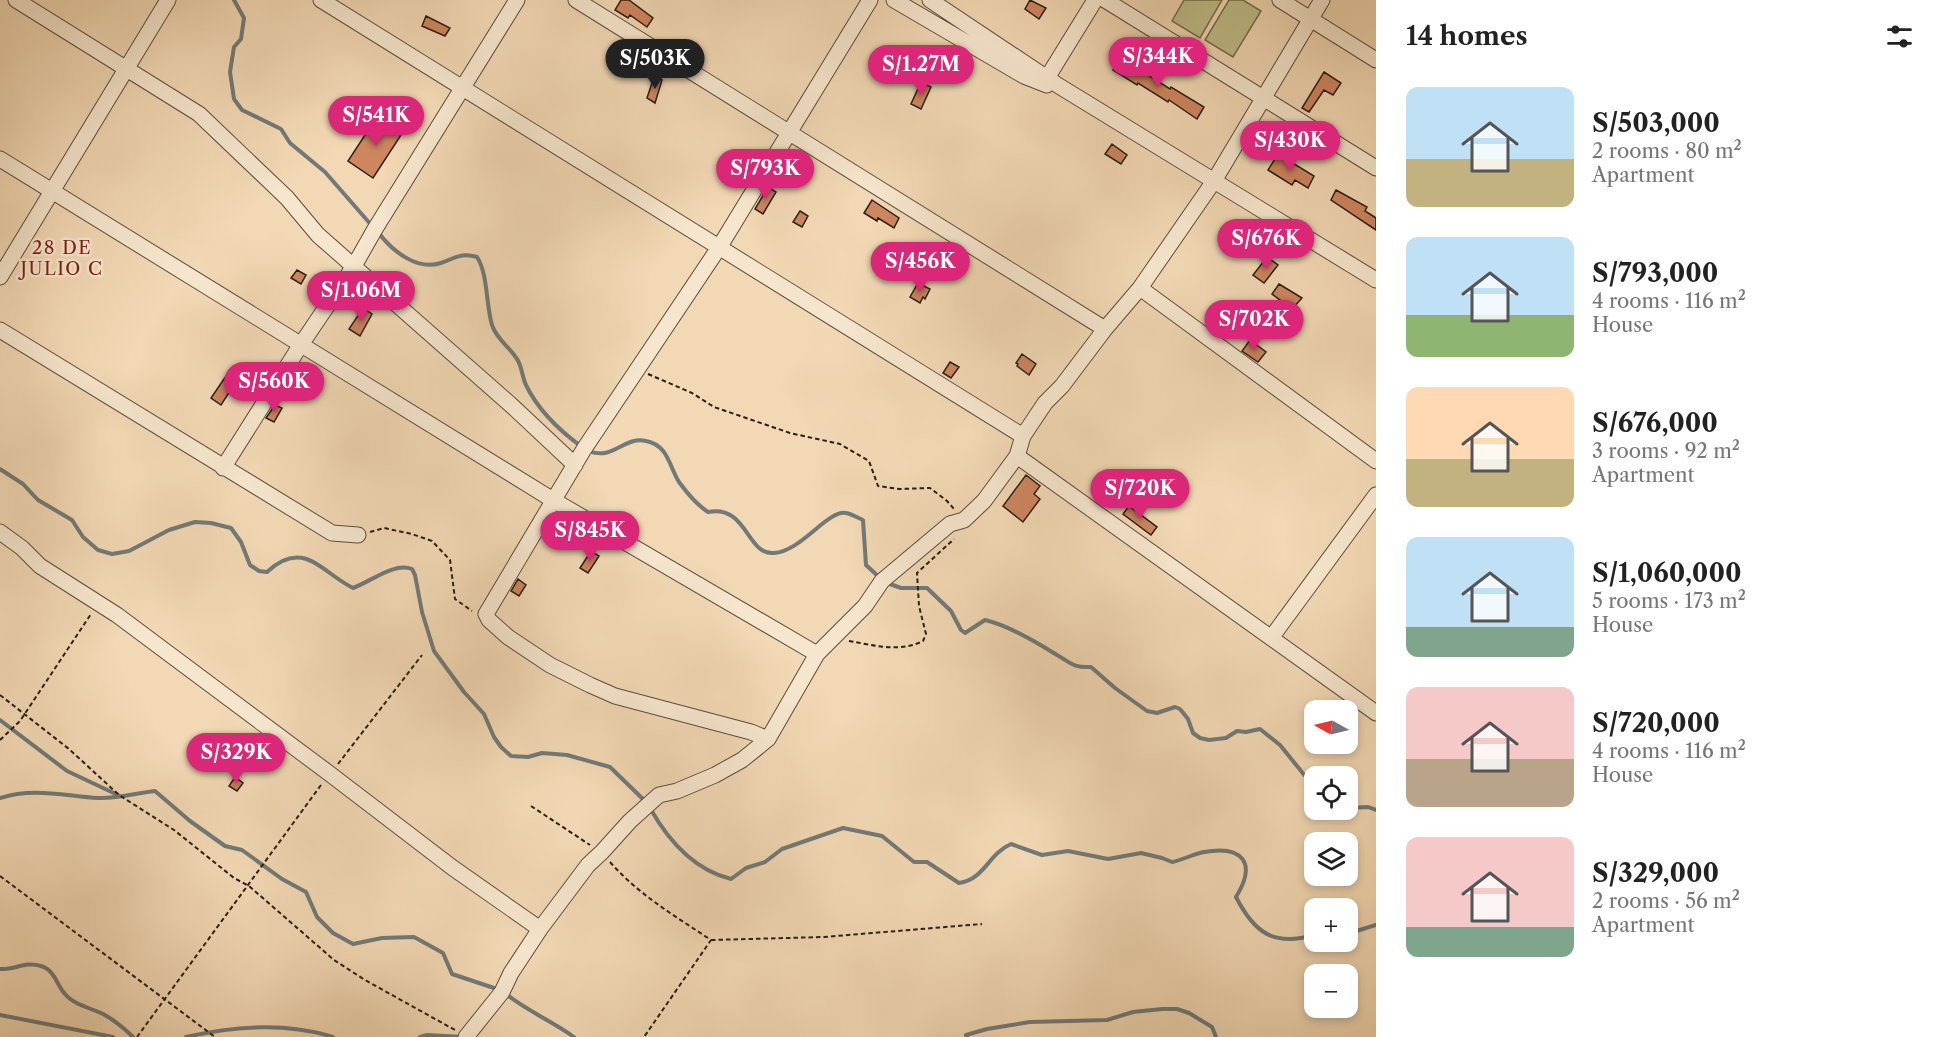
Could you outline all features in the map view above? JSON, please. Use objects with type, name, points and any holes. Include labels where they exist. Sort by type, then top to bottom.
[{"type":"street","points":[[16,0],[199,114],[287,198],[318,235],[575,465]]},
{"type":"street","points":[[0,277],[168,0]]},
{"type":"street","points":[[321,0],[1023,436]]},
{"type":"street","points":[[223,468],[354,266],[517,0]]},
{"type":"street","points":[[576,0],[1105,329]]},
{"type":"street","points":[[768,739],[751,732],[615,696],[590,685],[550,664],[508,637],[489,620],[486,614],[553,500],[720,246],[870,0]]},
{"type":"street","points":[[894,0],[1024,76],[1040,84],[1053,82]]},
{"type":"street","points":[[930,0],[1053,82],[1376,280]]},
{"type":"street","points":[[1053,82],[1095,0]]},
{"type":"street","points":[[1105,0],[1376,168]]},
{"type":"street","points":[[1280,0],[1376,60]]},
{"type":"street","points":[[466,1037],[502,992],[511,973],[571,885],[630,821],[659,795],[677,791],[715,775],[742,760],[768,739],[818,654],[865,606],[882,581],[950,524],[964,520],[984,501],[1017,456],[1023,436],[1046,403],[1140,288],[1214,181],[1322,0]]},
{"type":"street","points":[[0,159],[553,500],[818,654]]},
{"type":"street","points":[[1140,288],[1376,461]]},
{"type":"street","points":[[0,330],[332,533],[358,535]]},
{"type":"street","points":[[1017,456],[1376,713]]},
{"type":"street","points":[[1271,638],[1376,495]]},
{"type":"street","points":[[0,532],[22,548],[40,566],[100,604],[453,868],[540,929]]},
{"type":"path","points":[[638,369],[692,393],[714,407],[790,433],[840,444],[869,461],[878,486],[899,489],[930,488],[947,501],[964,520]]},
{"type":"path","points":[[358,535],[384,528],[432,541],[450,560],[455,599],[480,616],[486,614]]},
{"type":"path","points":[[836,636],[849,641],[897,648],[910,647],[923,641],[926,634],[919,606],[917,573],[954,539]]},
{"type":"path","points":[[0,740],[20,721],[88,617],[100,604]]},
{"type":"path","points":[[137,1037],[330,774],[422,655]]},
{"type":"path","points":[[0,695],[84,763],[119,795],[174,830],[234,878],[249,886],[334,960],[466,1037]]},
{"type":"path","points":[[531,806],[602,852],[634,887],[711,940],[824,937],[982,924]]},
{"type":"path","points":[[0,876],[215,1037]]},
{"type":"path","points":[[644,1037],[711,940]]},
{"type":"shaded area","points":[[1184,0],[1222,0],[1200,38],[1172,21]]},
{"type":"shaded area","points":[[1229,0],[1243,0],[1261,11],[1233,57],[1205,40]]},
{"type":"building","points":[[621,0],[629,0],[653,18],[647,27],[630,15],[628,18],[615,10]]},
{"type":"building","points":[[1030,0],[1046,8],[1039,19],[1025,9]]},
{"type":"building","points":[[426,16],[450,28],[445,36],[422,26]]},
{"type":"building","points":[[1121,58],[1204,107],[1197,119],[1169,100],[1168,102],[1113,70]]},
{"type":"building","points":[[1324,72],[1341,83],[1333,95],[1324,90],[1309,112],[1302,108]]},
{"type":"building","points":[[654,77],[662,80],[655,103],[647,98]]},
{"type":"building","points":[[921,82],[931,87],[921,109],[911,104]]},
{"type":"building","points":[[378,115],[403,132],[373,178],[348,161]]},
{"type":"building","points":[[1112,144],[1127,155],[1121,164],[1105,154]]},
{"type":"building","points":[[1278,154],[1314,176],[1308,188],[1295,180],[1292,185],[1268,170]]},
{"type":"building","points":[[768,187],[776,192],[763,214],[755,209]]},
{"type":"building","points":[[1336,190],[1367,207],[1365,211],[1376,218],[1376,230],[1331,200]]},
{"type":"building","points":[[872,200],[899,218],[894,228],[864,213]]},
{"type":"building","points":[[800,211],[808,216],[802,227],[793,222]]},
{"type":"building","points":[[1267,257],[1278,265],[1264,283],[1253,275]]},
{"type":"building","points":[[297,270],[306,275],[301,284],[291,278]]},
{"type":"building","points":[[918,283],[930,289],[920,303],[910,297]]},
{"type":"building","points":[[1279,284],[1302,298],[1292,309],[1272,294]]},
{"type":"building","points":[[363,308],[372,314],[360,336],[349,329]]},
{"type":"building","points":[[1250,340],[1266,352],[1258,362],[1242,351]]},
{"type":"building","points":[[1022,354],[1036,364],[1029,375],[1016,363]]},
{"type":"building","points":[[950,362],[959,367],[951,378],[943,373]]},
{"type":"building","points":[[226,376],[236,382],[221,405],[211,398]]},
{"type":"building","points":[[275,405],[282,408],[274,422],[266,418]]},
{"type":"building","points":[[1026,475],[1040,486],[1034,494],[1040,499],[1023,522],[1003,506]]},
{"type":"building","points":[[1129,506],[1157,527],[1151,535],[1123,514]]},
{"type":"building","points":[[591,551],[599,556],[588,573],[580,568]]},
{"type":"building","points":[[518,579],[526,585],[519,596],[511,591]]},
{"type":"building","points":[[235,777],[243,783],[237,791],[229,786]]},
{"type":"waterway","points":[[234,0],[244,18],[241,39],[234,47],[230,72],[234,99],[242,110],[281,129],[290,143],[325,172],[373,227]]},
{"type":"waterway","points":[[378,232],[390,246],[414,262],[432,265],[463,255],[477,257],[483,272],[494,330],[519,362],[526,385],[543,411],[582,447]]},
{"type":"waterway","points":[[589,451],[605,453],[638,440],[653,443],[667,457],[679,482],[696,502],[708,512],[731,515],[765,552],[784,551],[831,518],[846,513],[853,515],[863,520],[866,565],[879,577]]},
{"type":"waterway","points":[[0,469],[23,484],[38,500],[72,520],[83,537],[98,550],[112,554],[129,551],[169,530],[195,522],[231,528],[241,542],[250,565],[259,571],[267,572],[280,562],[291,558],[302,558],[312,561],[353,588],[390,570],[412,569],[434,651],[464,692],[484,714],[501,747],[511,756],[528,757],[542,753],[567,755],[610,767],[646,802]]},
{"type":"waterway","points":[[887,583],[901,588],[927,588],[951,611],[965,633],[985,620],[994,622],[1041,645],[1072,664],[1091,667],[1147,711],[1157,713],[1175,707],[1180,709],[1188,719],[1193,733],[1200,738],[1209,740],[1226,738],[1237,731],[1260,729],[1280,745],[1304,775]]},
{"type":"waterway","points":[[0,720],[67,771],[118,795]]},
{"type":"waterway","points":[[0,798],[25,793],[105,798],[155,791],[190,821],[225,846],[242,850],[282,879],[306,892],[317,917],[333,933],[353,944],[382,938],[414,937],[443,953],[452,974],[500,990]]},
{"type":"waterway","points":[[1358,807],[1368,807],[1376,810]]},
{"type":"waterway","points":[[650,808],[665,831],[683,852],[705,869],[731,879],[746,868],[765,862],[782,849],[843,828],[882,836],[914,862],[927,862],[959,883],[975,877],[1003,848],[1011,844],[1042,855],[1068,851],[1108,859],[1141,853],[1172,862],[1204,852],[1228,851],[1237,854],[1245,866],[1245,875],[1236,897],[1250,919],[1266,934],[1287,939],[1304,937]]},
{"type":"waterway","points":[[1358,931],[1376,925]]},
{"type":"waterway","points":[[0,969],[30,964],[46,968],[69,998],[107,1016],[133,1037]]},
{"type":"waterway","points":[[506,994],[574,1037]]},
{"type":"waterway","points":[[967,1037],[966,1035],[987,1029],[1030,1022],[1107,1020],[1133,1012],[1162,1009],[1177,1009],[1189,1013],[1212,1027],[1216,1037]]},
{"type":"waterway","points":[[0,1015],[113,1037]]},
{"type":"waterway","points":[[186,1037],[222,1030],[260,1027],[297,1029],[333,1037]]},
{"type":"waterway","points":[[420,1037],[427,1035],[464,1037]]},
{"type":"district","name":"28 DE JULIO C","points":[[62,258]]}]
